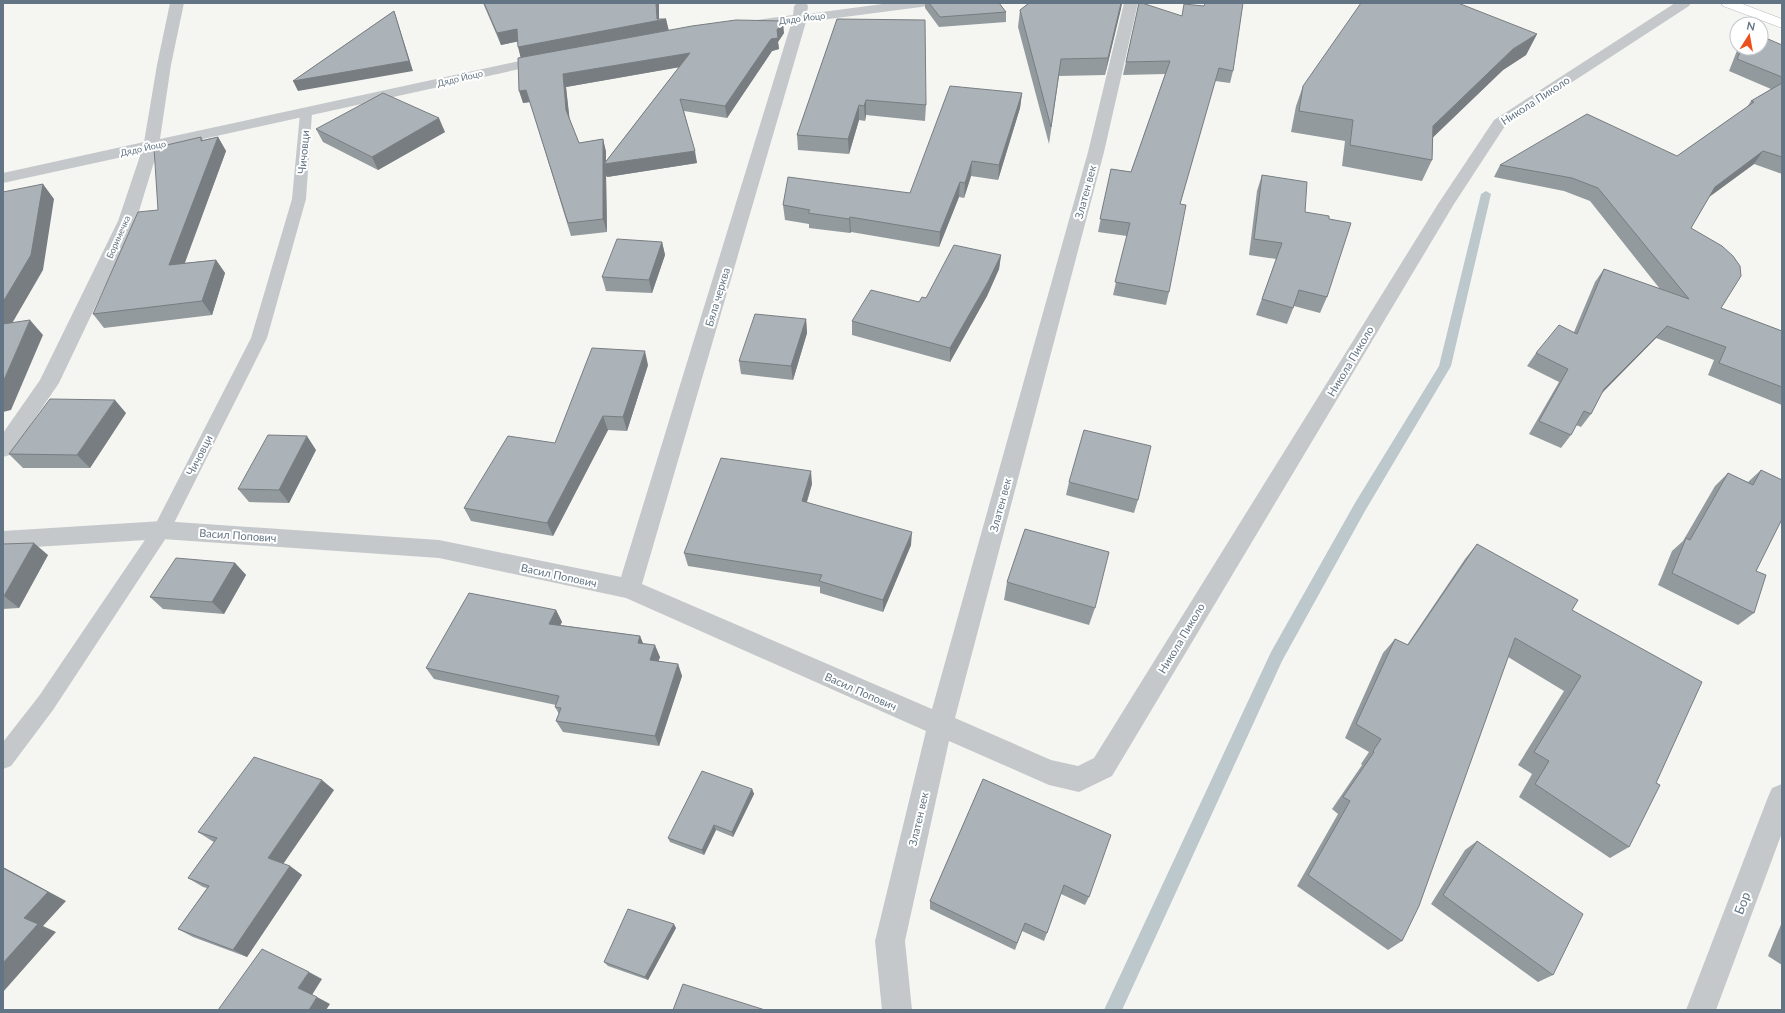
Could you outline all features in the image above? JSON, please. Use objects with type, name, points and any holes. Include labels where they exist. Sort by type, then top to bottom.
[{"type":"street","name":"Боримечка","points":[[3,448],[49,383],[127,221],[151,146],[164,65],[177,3]]},
{"type":"street","name":"Дядо Йоцо","points":[[740,26],[801,11],[920,3]]},
{"type":"street","name":"Златен век","points":[[897,1010],[890,941],[940,725],[1096,152],[1131,3]]},
{"type":"street","name":"Никола Пиколо","points":[[1079,779],[1103,767],[1442,211],[1499,123],[1682,3]]},
{"type":"street","points":[[1728,3],[1782,24]]},
{"type":"street","name":"Бяла черква","points":[[629,589],[801,11]]},
{"type":"street","name":"Дядо Йоцо","points":[[3,178],[559,57]]},
{"type":"street","name":"Васил Попович","points":[[3,540],[162,530],[439,549],[629,589],[1048,772],[1079,779]]},
{"type":"street","name":"Бор","points":[[1701,1010],[1782,797]]},
{"type":"lane","name":"Чичовци","points":[[3,759],[46,703],[162,530],[259,338],[299,199],[306,113]]},
{"type":"building","points":[[484,3],[656,3],[657,19],[666,19],[518,47],[517,29],[497,33]]},
{"type":"building","points":[[929,3],[999,3],[1006,12],[940,17]]},
{"type":"building","points":[[1029,3],[1121,3],[1108,58],[1061,59],[1051,127],[1020,10]]},
{"type":"building","points":[[1139,3],[1182,16],[1184,4],[1204,6],[1205,3],[1243,3],[1233,71],[1219,68],[1180,204],[1186,205],[1169,292],[1115,282],[1130,223],[1100,219],[1111,169],[1131,172],[1170,61],[1126,62]]},
{"type":"building","points":[[1361,3],[1458,3],[1537,34],[1513,49],[1433,126],[1432,160],[1350,145],[1353,120],[1299,111],[1303,86]]},
{"type":"building","points":[[394,11],[409,61],[293,81]]},
{"type":"building","points":[[837,19],[925,20],[926,105],[866,100],[864,106],[859,105],[848,139],[797,135]]},
{"type":"building","points":[[736,20],[783,21],[777,30],[778,38],[771,39],[725,106],[680,99],[695,151],[604,164],[690,53],[563,74],[566,110],[579,143],[603,139],[603,219],[568,223],[526,90],[519,91],[518,58],[692,26]]},
{"type":"building","points":[[1769,39],[1782,45],[1782,77],[1737,59],[1738,56],[1769,56]]},
{"type":"building","points":[[1782,83],[1782,157],[1763,151],[1715,187],[1691,228],[1722,246],[1733,256],[1740,266],[1741,276],[1721,308],[1782,331],[1782,387],[1719,363],[1726,347],[1667,326],[1604,389],[1591,414],[1584,411],[1571,435],[1539,421],[1568,369],[1536,353],[1559,325],[1577,334],[1604,269],[1689,299],[1598,188],[1572,178],[1500,165],[1587,114],[1677,156],[1754,102],[1751,101]]},
{"type":"building","points":[[950,86],[1022,93],[999,165],[972,161],[965,183],[960,182],[940,232],[850,217],[849,219],[808,213],[810,210],[783,205],[788,177],[910,193]]},
{"type":"building","points":[[383,93],[439,118],[372,157],[316,129]]},
{"type":"building","points":[[201,137],[201,141],[218,137],[169,265],[216,260],[202,301],[93,314],[138,212],[158,210],[154,148]]},
{"type":"building","points":[[1262,175],[1307,182],[1305,212],[1329,216],[1329,219],[1351,223],[1327,297],[1299,290],[1293,308],[1262,299],[1282,243],[1254,239]]},
{"type":"building","points":[[43,184],[31,255],[3,302],[3,192]]},
{"type":"building","points":[[617,239],[662,242],[649,280],[602,277]]},
{"type":"building","points":[[954,245],[1001,255],[988,282],[950,348],[852,321],[871,290],[919,302],[922,297],[926,298]]},
{"type":"building","points":[[755,314],[806,319],[791,366],[739,361]]},
{"type":"building","points":[[30,320],[3,382],[3,324]]},
{"type":"building","points":[[592,348],[645,351],[623,417],[603,416],[547,523],[464,508],[508,436],[555,443]]},
{"type":"building","points":[[50,399],[115,400],[77,455],[9,454]]},
{"type":"building","points":[[1084,430],[1151,446],[1138,500],[1069,482]]},
{"type":"building","points":[[268,435],[307,436],[279,490],[238,489]]},
{"type":"building","points":[[721,458],[811,471],[802,501],[912,532],[883,600],[819,581],[822,575],[684,553]]},
{"type":"building","points":[[1761,470],[1782,480],[1782,519],[1756,571],[1766,575],[1754,613],[1672,573],[1686,538],[1690,540],[1728,473],[1753,485]]},
{"type":"building","points":[[1025,529],[1109,552],[1095,608],[1007,582]]},
{"type":"building","points":[[34,543],[4,596],[3,596],[3,544]]},
{"type":"building","points":[[1477,544],[1578,600],[1572,610],[1702,682],[1656,783],[1660,785],[1629,847],[1535,784],[1549,761],[1534,752],[1581,676],[1515,638],[1419,906],[1402,941],[1308,875],[1350,801],[1343,797],[1374,752],[1373,751],[1381,739],[1356,724],[1395,639],[1408,645]]},
{"type":"building","points":[[176,558],[235,563],[212,602],[150,597]]},
{"type":"building","points":[[469,593],[556,610],[549,624],[640,636],[638,643],[655,645],[650,660],[678,664],[655,736],[556,721],[561,708],[555,707],[559,696],[426,668]]},
{"type":"building","points":[[254,757],[322,780],[268,858],[290,866],[233,950],[178,929],[209,886],[188,878],[217,838],[198,832]]},
{"type":"building","points":[[702,771],[752,789],[732,832],[714,825],[702,850],[668,838]]},
{"type":"building","points":[[983,779],[1111,835],[1089,897],[1064,885],[1047,933],[1025,923],[1017,943],[930,901]]},
{"type":"building","points":[[1477,841],[1583,914],[1553,975],[1443,895]]},
{"type":"building","points":[[3,868],[48,892],[24,918],[38,924],[3,963]]},
{"type":"building","points":[[628,909],[674,924],[645,977],[604,962]]},
{"type":"building","points":[[262,949],[309,972],[298,988],[317,997],[309,1010],[218,1010]]},
{"type":"building","points":[[683,984],[765,1010],[673,1010]]},
{"type":"waterway","points":[[1113,1010],[1276,657],[1360,507],[1445,366],[1486,194]]}]
